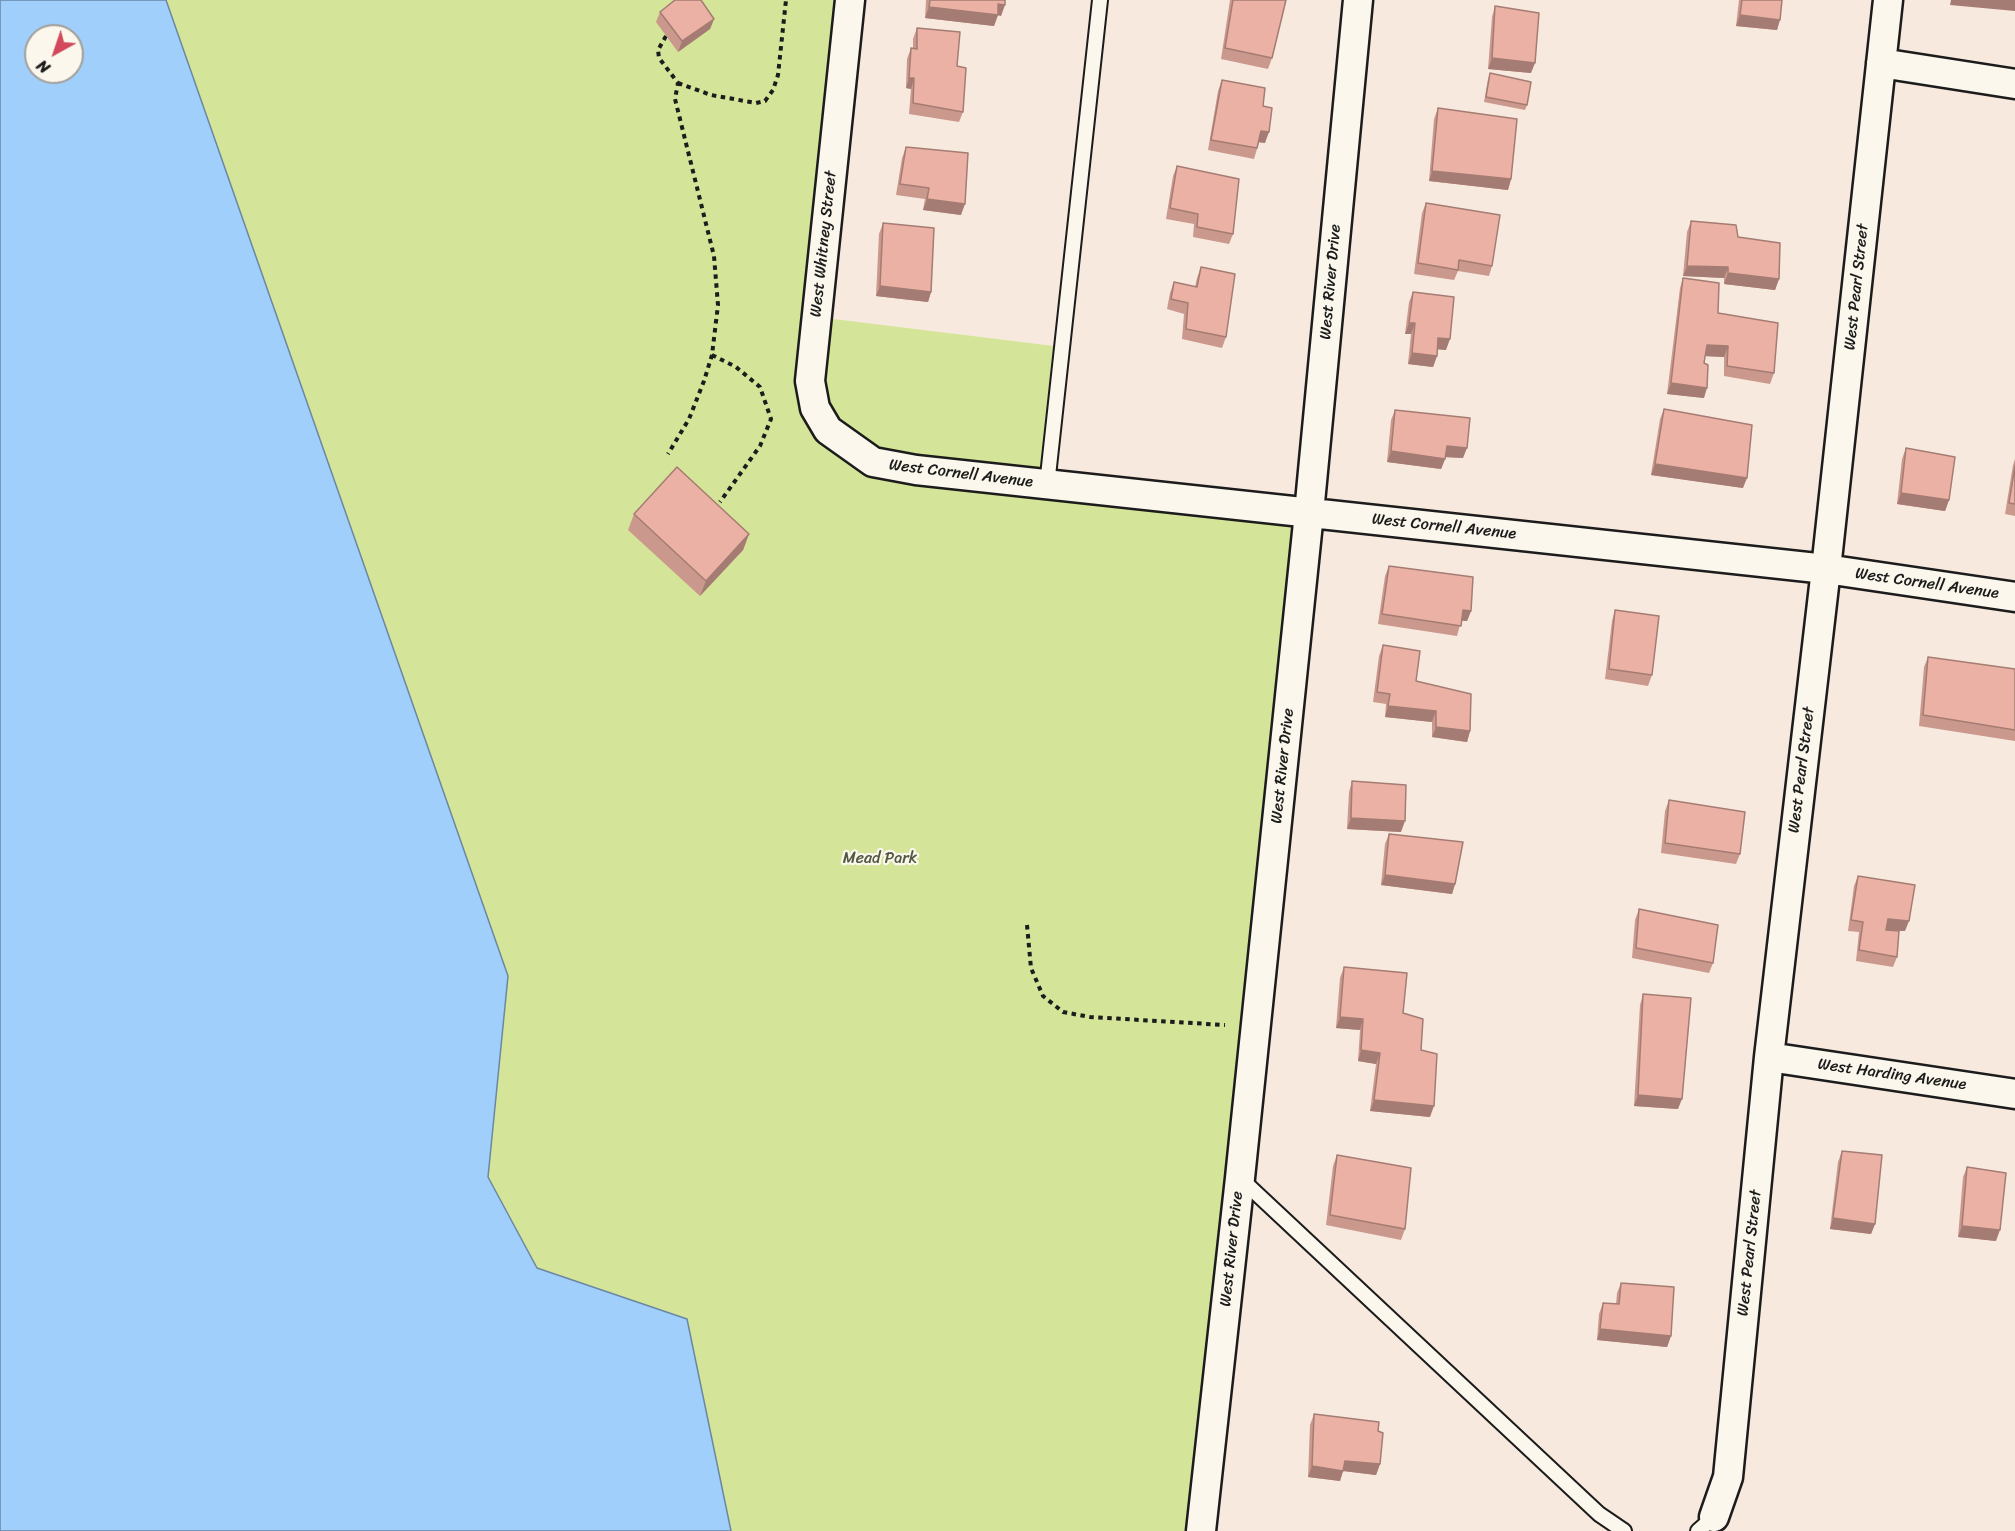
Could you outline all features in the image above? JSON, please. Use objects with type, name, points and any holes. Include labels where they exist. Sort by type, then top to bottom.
[{"type":"street","name":"West Whitney Street","points":[[850,0],[810,381],[815,408],[828,430],[873,462]]},
{"type":"street","name":"West River Drive","points":[[1201,1531],[1256,1028],[1358,0]]},
{"type":"street","name":"West Pearl Street","points":[[1706,1524],[1728,1478],[1769,1057],[1826,569],[1888,0]]},
{"type":"street","points":[[1881,63],[2015,84]]},
{"type":"street","name":"West Cornell Avenue","points":[[873,462],[916,470],[1047,485],[1826,569],[2015,597]]},
{"type":"street","name":"West Harding Avenue","points":[[1769,1057],[2015,1094]]},
{"type":"lane","points":[[1047,485],[1100,0]]},
{"type":"lane","points":[[1240,1178],[1599,1514],[1624,1531]]},
{"type":"path","points":[[666,36],[658,50],[659,58],[678,83],[711,95],[756,103],[765,100],[774,90],[778,75],[786,0]]},
{"type":"path","points":[[668,454],[689,418],[712,355],[718,305],[714,256],[675,99],[678,83]]},
{"type":"path","points":[[712,355],[736,367],[760,387],[771,419],[760,446],[720,502]]},
{"type":"path","points":[[1027,925],[1031,968],[1043,996],[1063,1012],[1090,1017],[1256,1028]]},
{"type":"green space","name":"Mead Park","points":[[166,0],[850,0],[817,317],[1062,347],[1047,484],[1309,513],[1201,1531],[731,1531],[687,1319],[537,1268],[488,1177],[508,976]]},
{"type":"water","points":[[0,0],[166,0],[508,976],[488,1177],[537,1268],[687,1319],[731,1531],[0,1531]]},
{"type":"building","points":[[675,0],[701,0],[714,19],[682,41],[660,12]]},
{"type":"building","points":[[930,0],[1005,0],[1005,5],[998,4],[998,15],[929,7]]},
{"type":"building","points":[[1233,0],[1286,0],[1272,58],[1225,48]]},
{"type":"building","points":[[1742,0],[1782,0],[1780,20],[1740,15]]},
{"type":"building","points":[[1495,6],[1539,13],[1535,63],[1492,58]]},
{"type":"building","points":[[917,28],[960,32],[957,66],[966,68],[963,112],[913,103],[914,78],[909,78],[911,48],[917,49]]},
{"type":"building","points":[[1490,73],[1531,82],[1527,105],[1486,97]]},
{"type":"building","points":[[1222,80],[1265,88],[1263,106],[1272,108],[1269,132],[1261,131],[1257,148],[1211,140]]},
{"type":"building","points":[[1438,108],[1517,119],[1511,179],[1432,171]]},
{"type":"building","points":[[906,147],[968,153],[965,204],[927,199],[929,188],[900,184]]},
{"type":"building","points":[[1177,166],[1239,179],[1233,234],[1197,227],[1198,214],[1170,208]]},
{"type":"building","points":[[1426,203],[1500,215],[1492,266],[1459,260],[1458,270],[1418,263]]},
{"type":"building","points":[[1691,221],[1736,225],[1738,237],[1780,243],[1779,279],[1728,273],[1728,267],[1687,266]]},
{"type":"building","points":[[883,223],[934,228],[931,292],[880,286]]},
{"type":"building","points":[[1201,267],[1235,274],[1226,337],[1186,329],[1188,303],[1171,299],[1174,282],[1197,287]]},
{"type":"building","points":[[1683,278],[1719,283],[1718,313],[1778,323],[1774,373],[1727,366],[1728,346],[1707,345],[1704,363],[1708,365],[1707,388],[1671,383]]},
{"type":"building","points":[[1413,292],[1454,297],[1450,339],[1438,338],[1437,356],[1412,353],[1415,323],[1409,323]]},
{"type":"building","points":[[1664,409],[1752,425],[1747,478],[1655,464]]},
{"type":"building","points":[[1395,410],[1470,418],[1467,448],[1447,446],[1445,459],[1391,451]]},
{"type":"building","points":[[1906,448],[1955,457],[1949,500],[1901,493]]},
{"type":"building","points":[[2015,466],[2015,504],[2009,503]]},
{"type":"building","points":[[677,467],[749,534],[706,581],[634,514]]},
{"type":"building","points":[[1389,566],[1473,577],[1471,611],[1463,610],[1461,626],[1382,614]]},
{"type":"building","points":[[1615,610],[1659,616],[1652,675],[1609,669]]},
{"type":"building","points":[[1383,645],[1420,651],[1416,681],[1471,694],[1470,731],[1436,727],[1436,711],[1388,706],[1390,694],[1377,692]]},
{"type":"building","points":[[1928,657],[2015,669],[2015,730],[1923,715]]},
{"type":"building","points":[[1352,781],[1406,785],[1405,821],[1351,818]]},
{"type":"building","points":[[1669,800],[1745,812],[1740,854],[1665,843]]},
{"type":"building","points":[[1389,834],[1463,842],[1455,884],[1385,875]]},
{"type":"building","points":[[1858,876],[1915,885],[1909,921],[1888,919],[1886,930],[1899,931],[1897,957],[1859,950],[1863,922],[1851,920]]},
{"type":"building","points":[[1639,909],[1718,925],[1713,963],[1636,948]]},
{"type":"building","points":[[1344,967],[1407,973],[1403,1013],[1423,1019],[1421,1050],[1437,1054],[1434,1106],[1374,1100],[1380,1053],[1361,1050],[1363,1019],[1340,1017]]},
{"type":"building","points":[[1643,994],[1691,998],[1682,1099],[1638,1095]]},
{"type":"building","points":[[1842,1151],[1882,1155],[1875,1224],[1833,1218]]},
{"type":"building","points":[[1337,1155],[1411,1168],[1405,1229],[1330,1215]]},
{"type":"building","points":[[1967,1167],[2006,1173],[2000,1230],[1962,1226]]},
{"type":"building","points":[[1621,1283],[1674,1287],[1671,1336],[1600,1329],[1603,1303],[1619,1304]]},
{"type":"building","points":[[1314,1414],[1379,1422],[1378,1431],[1383,1433],[1380,1464],[1345,1461],[1343,1471],[1312,1466]]}]
